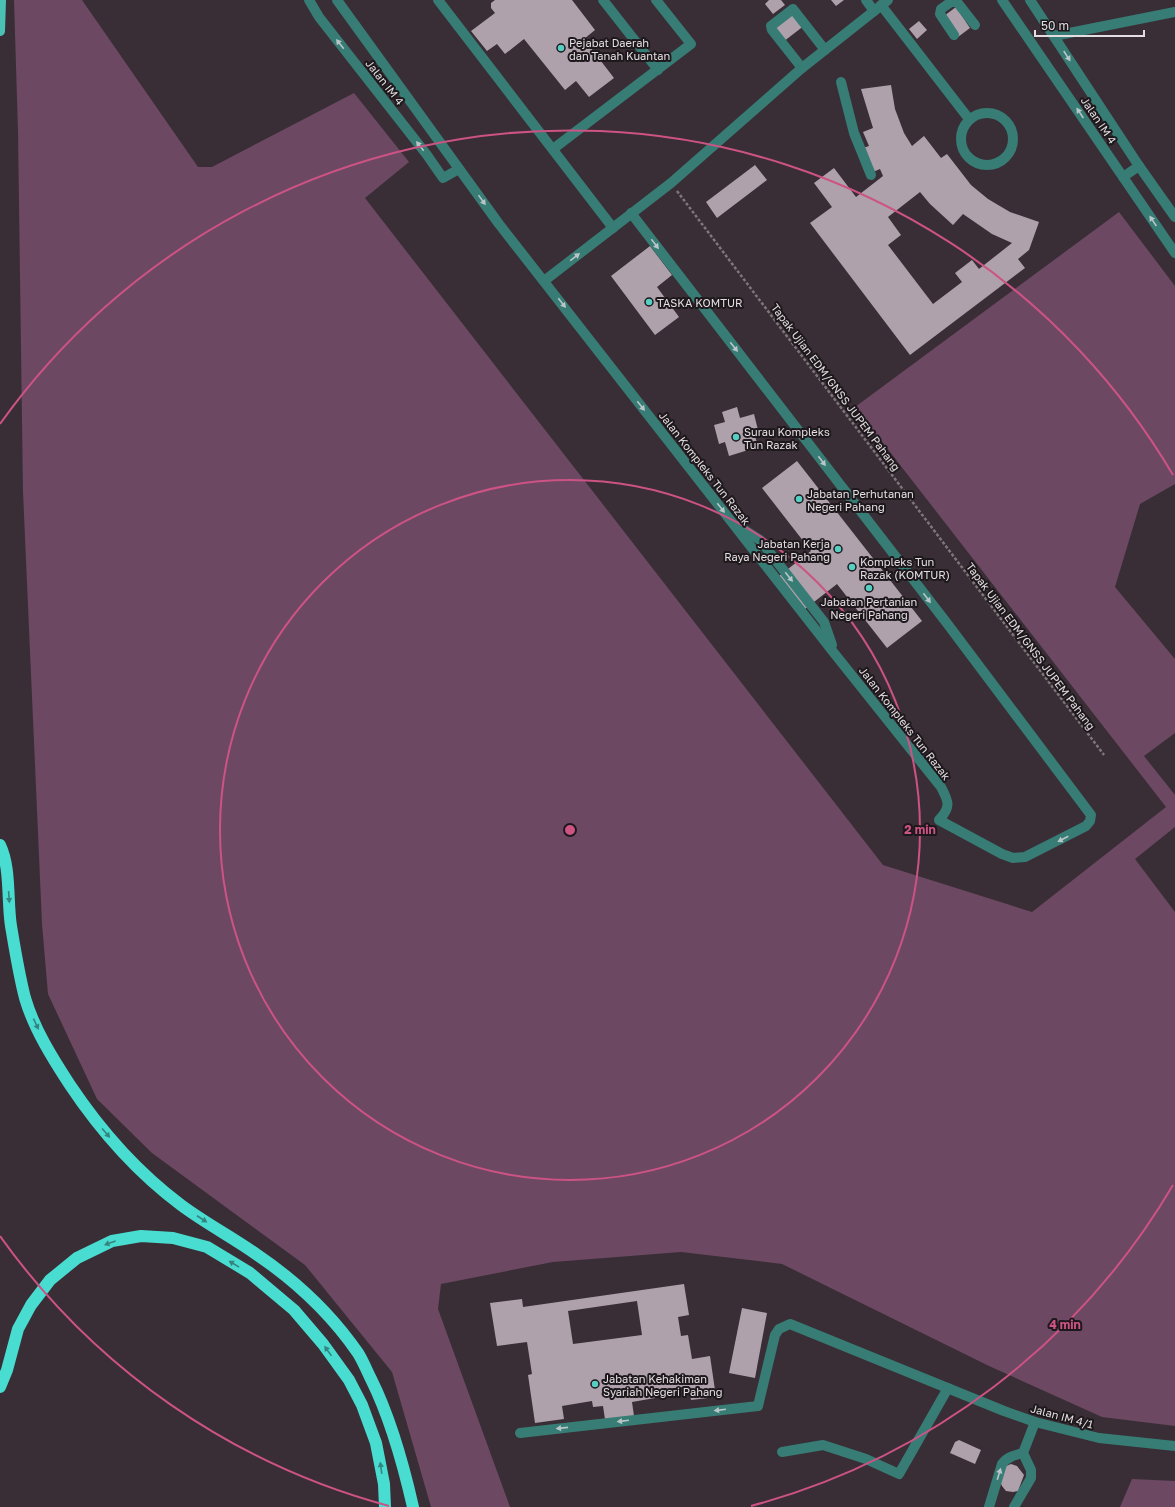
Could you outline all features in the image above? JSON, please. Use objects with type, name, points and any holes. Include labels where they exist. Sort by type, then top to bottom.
[{"type":"highway","points":[[0,845],[4,855],[7,878],[10,924],[25,999],[36,1025],[71,1086],[104,1131],[137,1167],[158,1187],[182,1206],[257,1254],[294,1281],[332,1319],[359,1355],[379,1394],[405,1473],[413,1507]]},
{"type":"highway","points":[[0,1387],[7,1370],[18,1329],[31,1305],[50,1280],[77,1258],[112,1241],[141,1236],[173,1238],[207,1248],[250,1274],[294,1310],[323,1344],[348,1380],[362,1405],[376,1443],[384,1484],[385,1507]]},
{"type":"main road","points":[[0,31],[1,0]]},
{"type":"street","name":"Jalan IM 4","points":[[309,0],[319,17],[444,178],[459,169],[337,0]]},
{"type":"street","points":[[438,0],[613,228]]},
{"type":"street","points":[[603,0],[658,70]]},
{"type":"street","points":[[552,150],[691,44],[656,0]]},
{"type":"street","points":[[866,0],[881,5],[969,119]]},
{"type":"street","points":[[954,35],[940,14],[944,2],[954,0],[957,2],[975,24]]},
{"type":"street","name":"Jalan IM 4","points":[[1002,0],[1175,253]]},
{"type":"street","name":"Jalan IM 4","points":[[1030,0],[1139,166],[1175,217]]},
{"type":"street","points":[[544,281],[671,183],[802,68],[881,5]]},
{"type":"street","points":[[802,68],[772,30],[771,26],[793,9],[825,50]]},
{"type":"street","points":[[1054,36],[1175,12]]},
{"type":"street","points":[[841,82],[854,133],[871,175]]},
{"type":"street","points":[[988,112],[1002,117],[1008,122],[1012,129],[1013,144],[1011,151],[1001,162],[994,165],[979,164],[972,161],[966,155],[961,141],[961,134],[969,119],[981,113],[988,112]]},
{"type":"street","points":[[1123,177],[1139,166]]},
{"type":"street","name":"Jalan Kompleks Tun Razak","points":[[459,169],[544,281],[732,522],[760,540],[824,622],[834,653],[941,787],[948,800],[947,812],[939,820],[1002,854],[1013,858],[1025,858],[1086,826],[1090,821],[1091,815],[927,597],[631,213]]},
{"type":"street","name":"Jalan IM 4/1","points":[[520,1433],[758,1406],[775,1335],[779,1329],[790,1324],[1004,1411],[1035,1422],[1099,1438],[1175,1446]]},
{"type":"street","points":[[782,1452],[823,1445],[866,1459],[899,1474],[948,1388]]},
{"type":"street","points":[[1014,1507],[1030,1478],[1032,1470],[1023,1452],[1035,1422]]},
{"type":"street","points":[[989,1507],[1002,1464],[1005,1460],[1023,1452]]},
{"type":"path","name":"Tapak Ujian EDM/GNSS JUPEM Pahang","points":[[671,183],[1104,755]]},
{"type":"shaded area","points":[[14,0],[82,0],[198,167],[212,167],[354,93],[409,162],[365,198],[883,865],[1032,912],[1166,807],[855,407],[1119,212],[1175,286],[1175,484],[1140,504],[1115,587],[1175,659],[1175,733],[1144,756],[1175,795],[1175,827],[1135,859],[1175,912],[1175,1426],[1102,1417],[989,1366],[782,1264],[681,1252],[553,1262],[441,1284],[438,1309],[510,1507],[431,1507],[392,1372],[305,1265],[152,1153],[97,1099],[48,994],[42,924],[23,492],[18,132]]},
{"type":"shaded area","points":[[1132,1479],[1175,1481],[1175,1507],[1120,1507]]},
{"type":"building","name":"Pejabat Daerah dan Tanah Kuantan","points":[[495,0],[572,0],[595,30],[584,39],[614,78],[589,97],[576,81],[565,90],[524,39],[505,54],[497,44],[487,51],[471,31],[495,13],[491,8],[491,3]]},
{"type":"building","points":[[769,0],[781,0],[785,5],[773,14],[765,4]]},
{"type":"building","points":[[831,0],[844,0],[836,6]]},
{"type":"building","points":[[956,7],[970,28],[958,37],[944,16]]},
{"type":"building","points":[[795,12],[805,25],[783,42],[773,29]]},
{"type":"building","points":[[919,21],[927,30],[917,39],[909,29]]},
{"type":"building","points":[[891,85],[895,109],[904,133],[912,146],[924,136],[941,158],[947,154],[971,185],[988,199],[1010,212],[1039,222],[1029,250],[1018,259],[1025,268],[910,355],[810,223],[832,207],[814,183],[834,168],[856,197],[883,176],[880,169],[873,172],[863,148],[869,146],[863,132],[873,128],[861,89]],"holes":[[[920,192],[930,204],[953,225],[963,214],[992,234],[1012,243],[979,269],[972,260],[955,273],[962,282],[933,304],[888,245],[901,235],[888,217]]]},
{"type":"building","points":[[755,165],[767,180],[717,218],[706,202]]},
{"type":"building","name":"TASKA KOMTUR","points":[[650,246],[672,275],[657,287],[679,317],[655,335],[611,276]]},
{"type":"building","name":"Surau Kompleks Tun Razak","points":[[737,407],[740,418],[754,414],[758,430],[754,432],[758,447],[729,456],[725,442],[719,444],[714,425],[725,422],[722,412]]},
{"type":"building","name":"Kompleks Tun Razak (KOMTUR)","points":[[797,461],[922,621],[887,648],[837,584],[805,609],[779,576],[811,551],[762,488]]},
{"type":"building","points":[[684,1284],[689,1315],[678,1317],[681,1336],[688,1335],[692,1359],[710,1356],[716,1397],[691,1400],[689,1386],[654,1391],[655,1398],[632,1402],[635,1423],[606,1426],[603,1406],[593,1407],[592,1401],[562,1406],[564,1419],[535,1423],[528,1375],[532,1374],[527,1342],[497,1346],[490,1303],[522,1299],[523,1307]],"holes":[[[637,1301],[642,1335],[573,1344],[568,1311]]]},
{"type":"building","points":[[742,1308],[767,1313],[755,1378],[729,1373]]},
{"type":"building","points":[[959,1440],[981,1450],[975,1464],[950,1453],[955,1442]]},
{"type":"building","points":[[1011,1464],[1017,1466],[1024,1475],[1018,1491],[1013,1492],[1006,1491],[1000,1481],[1006,1466]]},
{"type":"place","name":"Pejabat Daerah dan Tanah Kuantan","points":[[561,48]]},
{"type":"place","name":"TASKA KOMTUR","points":[[649,302]]},
{"type":"place","name":"Surau Kompleks Tun Razak","points":[[736,437]]},
{"type":"place","name":"Jabatan Perhutanan Negeri Pahang","points":[[799,499]]},
{"type":"place","name":"Jabatan Kerja Raya Negeri Pahang","points":[[838,549]]},
{"type":"place","name":"Kompleks Tun Razak (KOMTUR)","points":[[852,567]]},
{"type":"place","name":"Jabatan Pertanian Negeri Pahang","points":[[869,588]]},
{"type":"place","name":"Jabatan Kehakiman Syariah Negeri Pahang","points":[[595,1384]]}]
